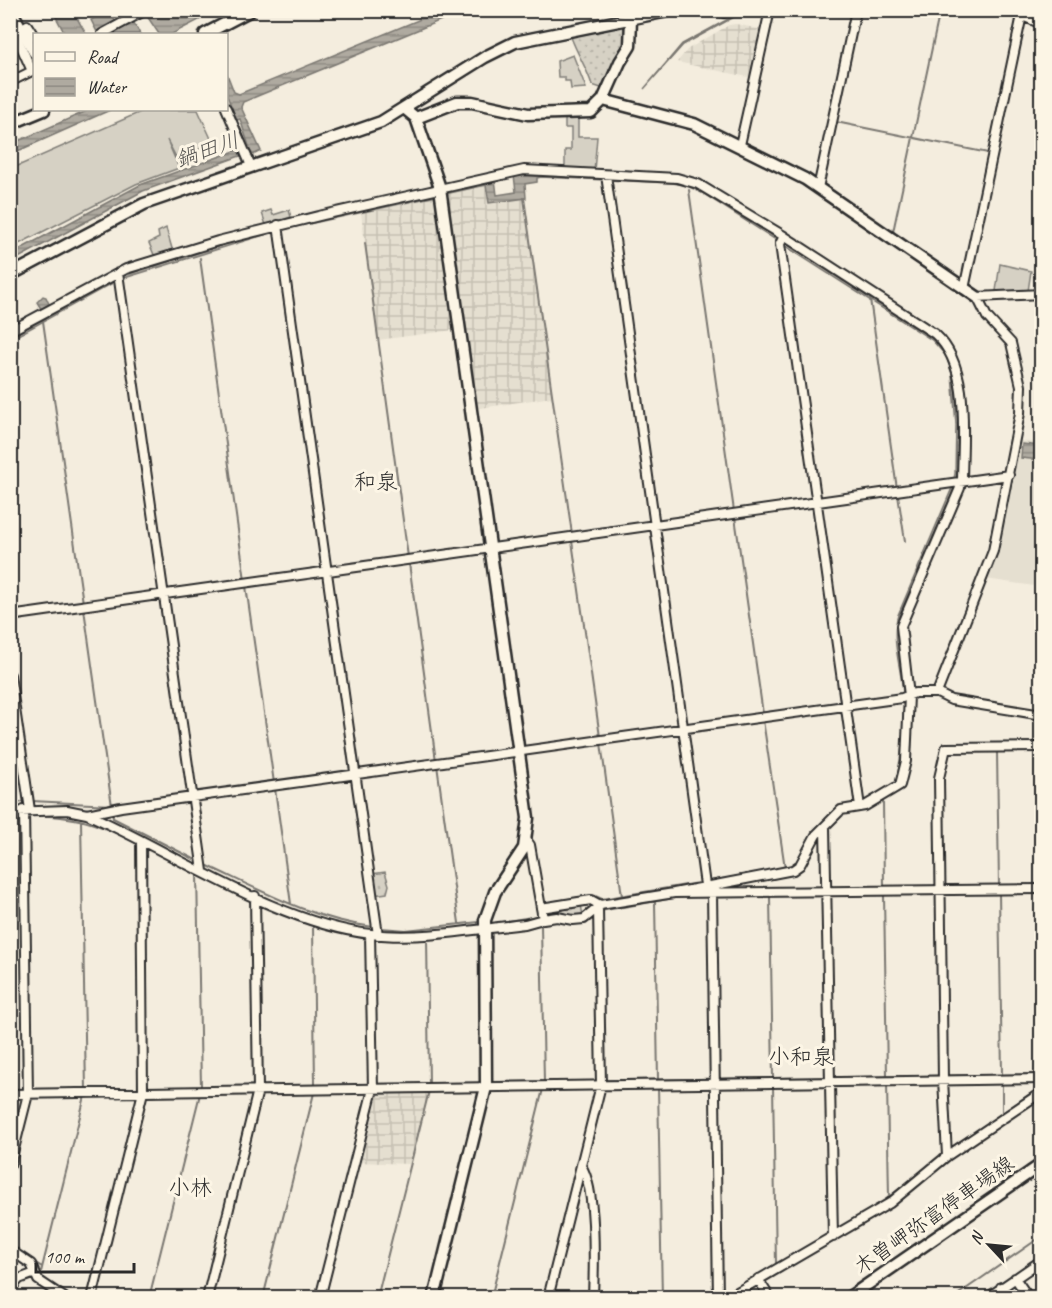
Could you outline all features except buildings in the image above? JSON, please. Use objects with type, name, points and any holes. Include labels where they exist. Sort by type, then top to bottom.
[{"type":"street","points":[[11,10],[33,50]]},
{"type":"street","points":[[104,33],[146,10]]},
{"type":"street","points":[[207,33],[251,10]]},
{"type":"street","points":[[10,275],[144,204],[249,161],[381,122],[485,57],[515,42],[673,10]]},
{"type":"street","points":[[714,10],[724,13],[736,10]]},
{"type":"street","points":[[740,145],[770,10]]},
{"type":"street","points":[[818,188],[856,10]]},
{"type":"street","points":[[1007,10],[1021,18],[1041,24]]},
{"type":"street","points":[[964,289],[1021,18]]},
{"type":"street","points":[[416,118],[465,102],[528,114],[585,114],[596,110],[630,46],[631,19]]},
{"type":"street","points":[[10,82],[32,71],[14,31],[27,25],[33,34]]},
{"type":"street","points":[[603,100],[694,123],[740,145],[818,188],[977,297],[987,317],[1009,339],[1019,376],[1020,413],[1009,476],[993,551],[937,693]]},
{"type":"street","points":[[404,108],[416,118],[440,192],[528,818],[527,841],[521,856],[492,898],[484,928],[486,1087],[434,1298]]},
{"type":"street","points":[[10,124],[42,111]]},
{"type":"street","points":[[227,111],[249,161]]},
{"type":"street","points":[[10,331],[119,276],[279,228],[440,192],[524,170],[606,178],[677,178],[693,181],[935,334],[952,356],[958,375],[962,424],[958,483],[960,488],[903,618],[900,633],[906,697],[906,760],[900,785],[865,806],[841,810],[816,835],[796,868],[705,885],[599,909],[584,919],[573,920],[557,916],[525,924],[407,937],[374,935],[330,926],[255,896],[87,814],[67,810],[10,812]]},
{"type":"street","points":[[606,178],[705,885]]},
{"type":"street","points":[[279,228],[356,775],[374,935],[373,1089],[320,1298]]},
{"type":"street","points":[[782,239],[816,503],[860,807]]},
{"type":"street","points":[[119,276],[203,871]]},
{"type":"street","points":[[977,297],[1041,294]]},
{"type":"street","points":[[10,616],[1009,476]]},
{"type":"street","points":[[10,675],[27,810],[28,1094],[10,1165]]},
{"type":"street","points":[[87,814],[845,706],[906,697],[915,693],[937,693],[951,700],[1041,715]]},
{"type":"street","points":[[946,1154],[939,778],[946,748],[1041,747]]},
{"type":"street","points":[[825,827],[833,1234]]},
{"type":"street","points":[[92,1298],[143,1092],[141,841]]},
{"type":"street","points":[[527,841],[530,845],[543,919]]},
{"type":"street","points":[[674,893],[1041,889]]},
{"type":"street","points":[[712,893],[721,1297],[758,1280],[833,1234],[890,1203],[946,1154],[1041,1092]]},
{"type":"street","points":[[207,1298],[258,1090],[255,896]]},
{"type":"street","points":[[541,908],[591,900],[599,909],[601,1085],[548,1298]]},
{"type":"street","points":[[10,1094],[601,1085],[715,1080],[1041,1078]]},
{"type":"street","name":"木曽岬弥富停車場線","points":[[848,1298],[1041,1164]]},
{"type":"street","points":[[581,1166],[587,1179],[594,1249],[594,1298]]},
{"type":"street","points":[[10,1250],[31,1264],[38,1280],[65,1298]]},
{"type":"street","points":[[987,1298],[1041,1260]]},
{"type":"street","points":[[10,1290],[19,1279],[35,1273]]},
{"type":"street","points":[[1015,1278],[1029,1298]]},
{"type":"street","points":[[758,1280],[770,1298]]},
{"type":"street","points":[[1001,1287],[1009,1298]]},
{"type":"shaded area","points":[[736,24],[763,30],[753,78],[677,62],[688,49],[729,25]]},
{"type":"shaded area","points":[[486,185],[489,203],[524,198],[552,397],[474,409],[444,194]]},
{"type":"shaded area","points":[[436,196],[454,330],[378,340],[361,213]]},
{"type":"shaded area","points":[[1019,441],[1041,443],[1041,587],[986,579],[996,552]]},
{"type":"shaded area","points":[[375,1091],[429,1091],[410,1164],[357,1162]]},
{"type":"green space","points":[[623,26],[629,33],[630,39],[604,89],[592,85],[571,37]]},
{"type":"green space","points":[[573,55],[586,88],[571,89],[570,81],[565,81],[565,77],[558,77],[557,61]]},
{"type":"green space","points":[[143,111],[198,111],[213,143],[177,159],[167,140],[179,168],[136,184],[11,248],[11,169]]},
{"type":"green space","points":[[565,117],[578,117],[578,137],[597,137],[594,171],[565,169],[565,150],[571,150],[571,128],[565,128]]},
{"type":"green space","points":[[271,210],[273,215],[289,210],[291,217],[266,225],[262,213]]},
{"type":"green space","points":[[166,228],[173,252],[155,257],[149,243],[159,238],[158,232]]},
{"type":"green space","points":[[1000,264],[1031,271],[1028,291],[996,291]]},
{"type":"green space","points":[[385,872],[389,885],[387,893],[374,895],[372,874]]},
{"type":"green space","points":[[581,904],[583,917],[545,918],[545,910]]},
{"type":"water","points":[[108,10],[116,22],[97,32],[91,20],[100,15],[99,12]]},
{"type":"water","points":[[73,11],[85,33],[64,33],[56,17]]},
{"type":"water","points":[[150,11],[196,11],[201,19],[174,33],[158,33],[145,13]]},
{"type":"water","points":[[440,11],[455,11],[446,15],[463,11],[243,102],[241,107],[261,151],[253,155],[251,152],[143,191],[11,262],[11,254],[140,185],[249,146],[240,119],[237,120],[228,98],[228,77],[234,92],[239,94]]},
{"type":"water","points":[[745,11],[683,45],[644,89],[682,44]]},
{"type":"water","points":[[133,21],[139,33],[112,33]]},
{"type":"water","points":[[87,111],[108,111],[11,154],[11,144]]},
{"type":"water","points":[[524,173],[689,184],[783,240],[933,338],[948,354],[954,373],[958,425],[955,488],[897,620],[952,488],[955,474],[956,425],[952,374],[946,356],[932,340],[704,194],[686,185],[541,177],[537,178],[537,182],[525,184],[526,198],[489,203],[486,185],[277,231],[118,280],[11,339],[11,336],[46,317],[37,302],[43,296],[46,297],[53,313],[120,276],[277,229],[495,179],[497,195],[516,192],[514,175]]},
{"type":"water","points":[[1022,444],[1041,446],[1041,460],[1021,458]]},
{"type":"water","points":[[897,620],[905,693],[904,754],[897,783],[863,803],[896,782],[904,716],[895,634]]},
{"type":"water","points":[[1041,1075],[603,1082],[603,1080]]},
{"type":"water","points":[[1041,1086],[878,1208],[719,1298],[877,1206],[943,1154]]},
{"type":"waterway","points":[[893,232],[940,10]]},
{"type":"waterway","points":[[745,141],[757,84]]},
{"type":"waterway","points":[[836,122],[988,153]]},
{"type":"waterway","points":[[689,190],[734,511]]},
{"type":"waterway","points":[[524,198],[572,534]]},
{"type":"waterway","points":[[365,243],[408,557]]},
{"type":"waterway","points":[[200,258],[245,580]]},
{"type":"waterway","points":[[870,299],[897,489]]},
{"type":"waterway","points":[[43,321],[83,603]]},
{"type":"waterway","points":[[898,495],[905,541]]},
{"type":"waterway","points":[[735,517],[763,714]]},
{"type":"waterway","points":[[572,541],[600,737]]},
{"type":"waterway","points":[[409,563],[436,761]]},
{"type":"waterway","points":[[246,586],[274,783]]},
{"type":"waterway","points":[[84,609],[112,806]]},
{"type":"waterway","points":[[763,720],[785,868]]},
{"type":"waterway","points":[[601,743],[622,896]]},
{"type":"waterway","points":[[997,752],[999,886]]},
{"type":"waterway","points":[[437,765],[459,923]]},
{"type":"waterway","points":[[275,789],[291,904]]},
{"type":"waterway","points":[[32,801],[111,805]]},
{"type":"waterway","points":[[883,801],[884,888]]},
{"type":"waterway","points":[[10,803],[25,802]]},
{"type":"waterway","points":[[817,829],[838,808]]},
{"type":"waterway","points":[[112,812],[113,818],[198,861]]},
{"type":"waterway","points":[[29,815],[61,817],[98,825],[138,844]]},
{"type":"waterway","points":[[81,821],[86,1090]]},
{"type":"waterway","points":[[142,846],[164,856]]},
{"type":"waterway","points":[[786,868],[799,860]]},
{"type":"waterway","points":[[206,865],[308,911],[373,927]]},
{"type":"waterway","points":[[710,881],[775,870]]},
{"type":"waterway","points":[[197,873],[201,1087]]},
{"type":"waterway","points":[[543,903],[593,895],[602,899],[698,883]]},
{"type":"waterway","points":[[999,893],[1002,1074]]},
{"type":"waterway","points":[[829,895],[893,894]]},
{"type":"waterway","points":[[715,897],[823,895]]},
{"type":"waterway","points":[[884,895],[887,1076]]},
{"type":"waterway","points":[[770,896],[773,1078]]},
{"type":"waterway","points":[[600,911],[680,897],[709,897]]},
{"type":"waterway","points":[[655,902],[658,1080]]},
{"type":"waterway","points":[[489,924],[538,916],[537,905]]},
{"type":"waterway","points":[[381,928],[406,930],[479,922]]},
{"type":"waterway","points":[[529,927],[550,922]]},
{"type":"waterway","points":[[541,925],[544,1082]]},
{"type":"waterway","points":[[313,926],[315,1085]]},
{"type":"waterway","points":[[339,932],[367,938]]},
{"type":"waterway","points":[[427,938],[429,1084]]},
{"type":"waterway","points":[[387,939],[423,939]]},
{"type":"waterway","points":[[490,1082],[598,1081]]},
{"type":"waterway","points":[[1002,1082],[1002,1113]]},
{"type":"waterway","points":[[393,1085],[483,1083]]},
{"type":"waterway","points":[[887,1083],[889,1198]]},
{"type":"waterway","points":[[263,1086],[359,1085]]},
{"type":"waterway","points":[[773,1085],[776,1265]]},
{"type":"waterway","points":[[147,1088],[255,1086]]},
{"type":"waterway","points":[[658,1086],[662,1298]]},
{"type":"waterway","points":[[491,1298],[543,1089]]},
{"type":"waterway","points":[[377,1298],[429,1091]]},
{"type":"waterway","points":[[263,1298],[314,1093]]},
{"type":"waterway","points":[[149,1298],[200,1094]]},
{"type":"waterway","points":[[72,1298],[40,1276],[85,1096]]},
{"type":"waterway","points":[[953,1298],[1042,1236]]},
{"type":"waterway","points":[[28,1258],[42,1267]]},
{"type":"district","name":"和泉","points":[[376,481]]},
{"type":"district","name":"小和泉","points":[[801,1056]]},
{"type":"district","name":"小林","points":[[190,1187]]},
{"type":"water label","name":"鍋田川","points":[[207,149]]}]
